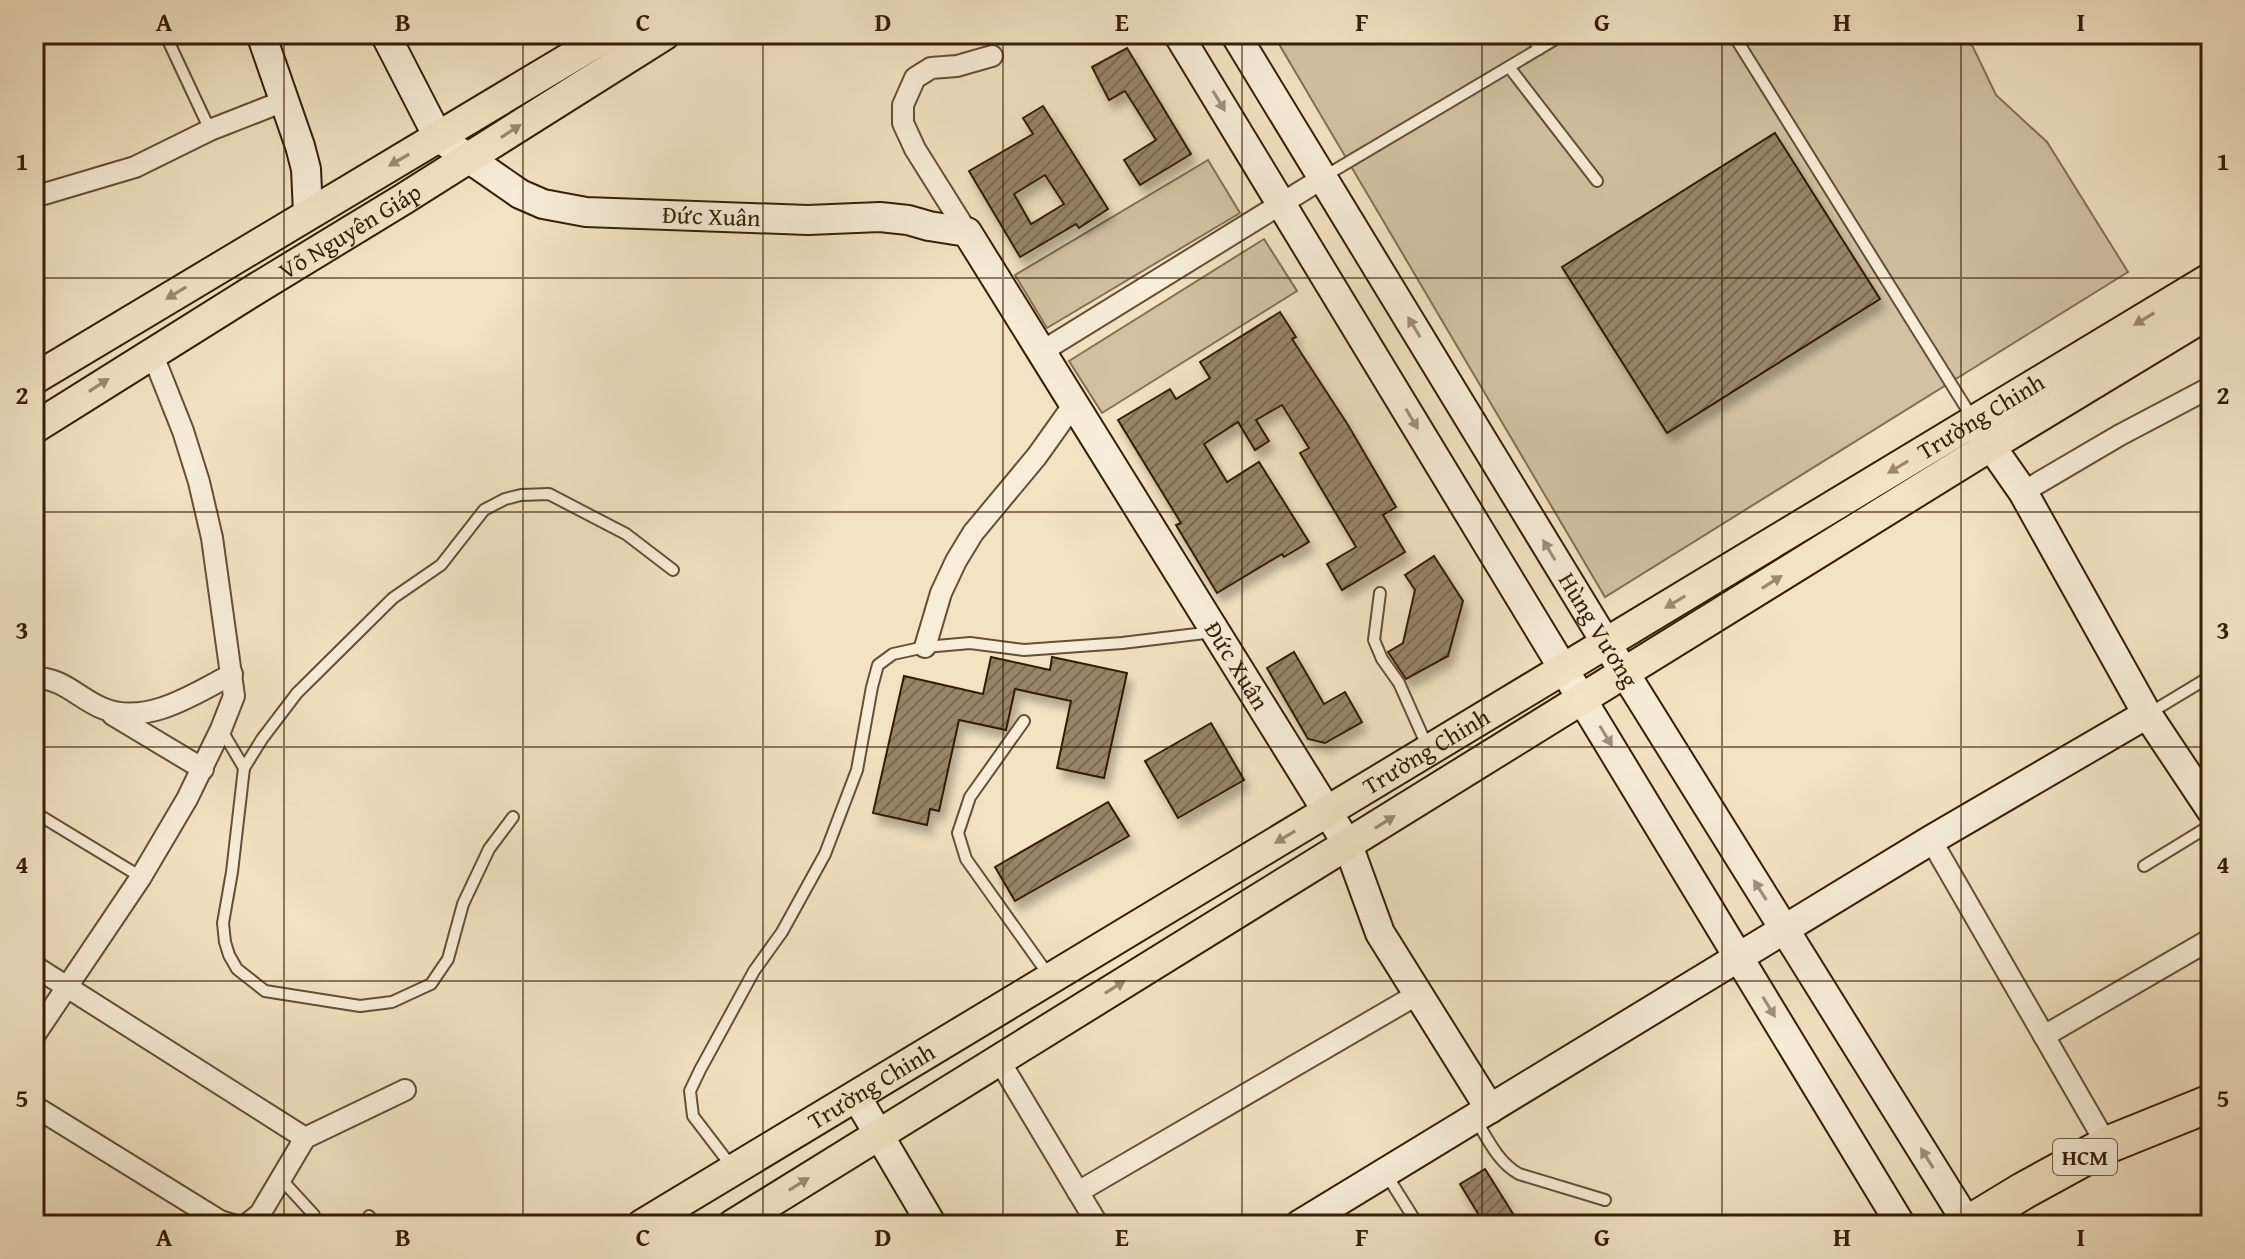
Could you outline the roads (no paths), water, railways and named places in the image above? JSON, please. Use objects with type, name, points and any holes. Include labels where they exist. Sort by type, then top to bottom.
[{"type":"highway","name":"HCM","points":[[1967,1225],[2107,1145],[2211,1103]]},
{"type":"main road","name":"Võ Nguyên Giáp","points":[[34,379],[610,34]]},
{"type":"main road","name":"Võ Nguyên Giáp","points":[[34,428],[665,34]]},
{"type":"main road","name":"Trường Chinh","points":[[733,1225],[1626,673],[2211,278]]},
{"type":"main road","name":"Trường Chinh","points":[[642,1225],[1606,643],[1982,434],[2211,312]]},
{"type":"main road","points":[[1051,978],[1073,1013]]},
{"type":"street","points":[[261,34],[300,146],[306,169],[308,213]]},
{"type":"street","points":[[385,34],[438,137]]},
{"type":"street","name":"Hùng Vương","points":[[1178,34],[1901,1225]]},
{"type":"street","name":"Hùng Vương","points":[[1235,34],[1606,643],[1967,1225]]},
{"type":"street","name":"Đức Xuân","points":[[992,56],[957,66],[931,68],[915,78],[903,105],[903,123],[915,149],[1348,845],[1380,933],[1418,994],[1482,1114]]},
{"type":"street","points":[[34,197],[135,167],[210,130],[284,101]]},
{"type":"street","name":"Đức Xuân","points":[[438,137],[520,194],[543,204],[586,212],[808,220],[880,217],[967,232]]},
{"type":"street","points":[[1041,352],[1323,178]]},
{"type":"street","points":[[34,1036],[141,877],[187,799],[234,696],[212,538],[199,482],[183,431],[152,353]]},
{"type":"street","points":[[2023,492],[2120,435],[2211,387]]},
{"type":"street","points":[[925,647],[941,593],[973,533],[1037,456],[1074,404]]},
{"type":"street","points":[[1982,434],[2023,492],[2147,714],[2211,810]]},
{"type":"street","points":[[103,709],[130,715],[175,705],[232,674]]},
{"type":"street","points":[[34,678],[46,678],[69,687],[203,769]]},
{"type":"street","points":[[1299,1225],[1931,840],[2147,714]]},
{"type":"street","points":[[1931,840],[2107,1145]]},
{"type":"street","points":[[2044,1036],[2211,939]]},
{"type":"street","points":[[34,966],[305,1138]]},
{"type":"street","points":[[1078,1192],[1418,994]]},
{"type":"street","points":[[999,1060],[1098,1225]]},
{"type":"street","points":[[246,1225],[260,1214],[305,1138],[405,1090]]},
{"type":"street","points":[[856,1096],[932,1225]]},
{"type":"street","points":[[34,1106],[220,1221],[233,1225]]},
{"type":"lane","points":[[165,34],[210,130]]},
{"type":"lane","points":[[1531,34],[1539,49]]},
{"type":"lane","points":[[1323,178],[1564,34]]},
{"type":"lane","points":[[1733,34],[1982,434]]},
{"type":"lane","points":[[1509,67],[1597,181]]},
{"type":"lane","points":[[513,817],[489,849],[463,904],[448,959],[431,984],[392,1002],[360,1006],[265,991],[237,969],[229,955],[223,923],[244,768],[297,693],[393,598],[441,565],[484,510],[521,495],[549,494],[626,534],[673,570]]},
{"type":"lane","points":[[1380,593],[1374,640],[1382,659],[1399,683],[1429,750]]},
{"type":"lane","points":[[734,1169],[693,1116],[690,1091],[754,971],[782,932],[825,854],[857,770],[878,665],[893,654],[925,647],[970,643],[1024,650],[1122,643],[1215,631]]},
{"type":"lane","points":[[2147,714],[2211,676]]},
{"type":"lane","points":[[1024,721],[970,797],[958,833],[966,859],[1051,978]]},
{"type":"lane","points":[[221,729],[244,768]]},
{"type":"lane","points":[[34,812],[141,877]]},
{"type":"lane","points":[[2144,866],[2211,825]]},
{"type":"lane","points":[[1482,1114],[1497,1155],[1509,1169],[1605,1200]]},
{"type":"lane","points":[[1385,1173],[1418,1225]]},
{"type":"lane","points":[[281,1179],[314,1215],[314,1225]]}]
